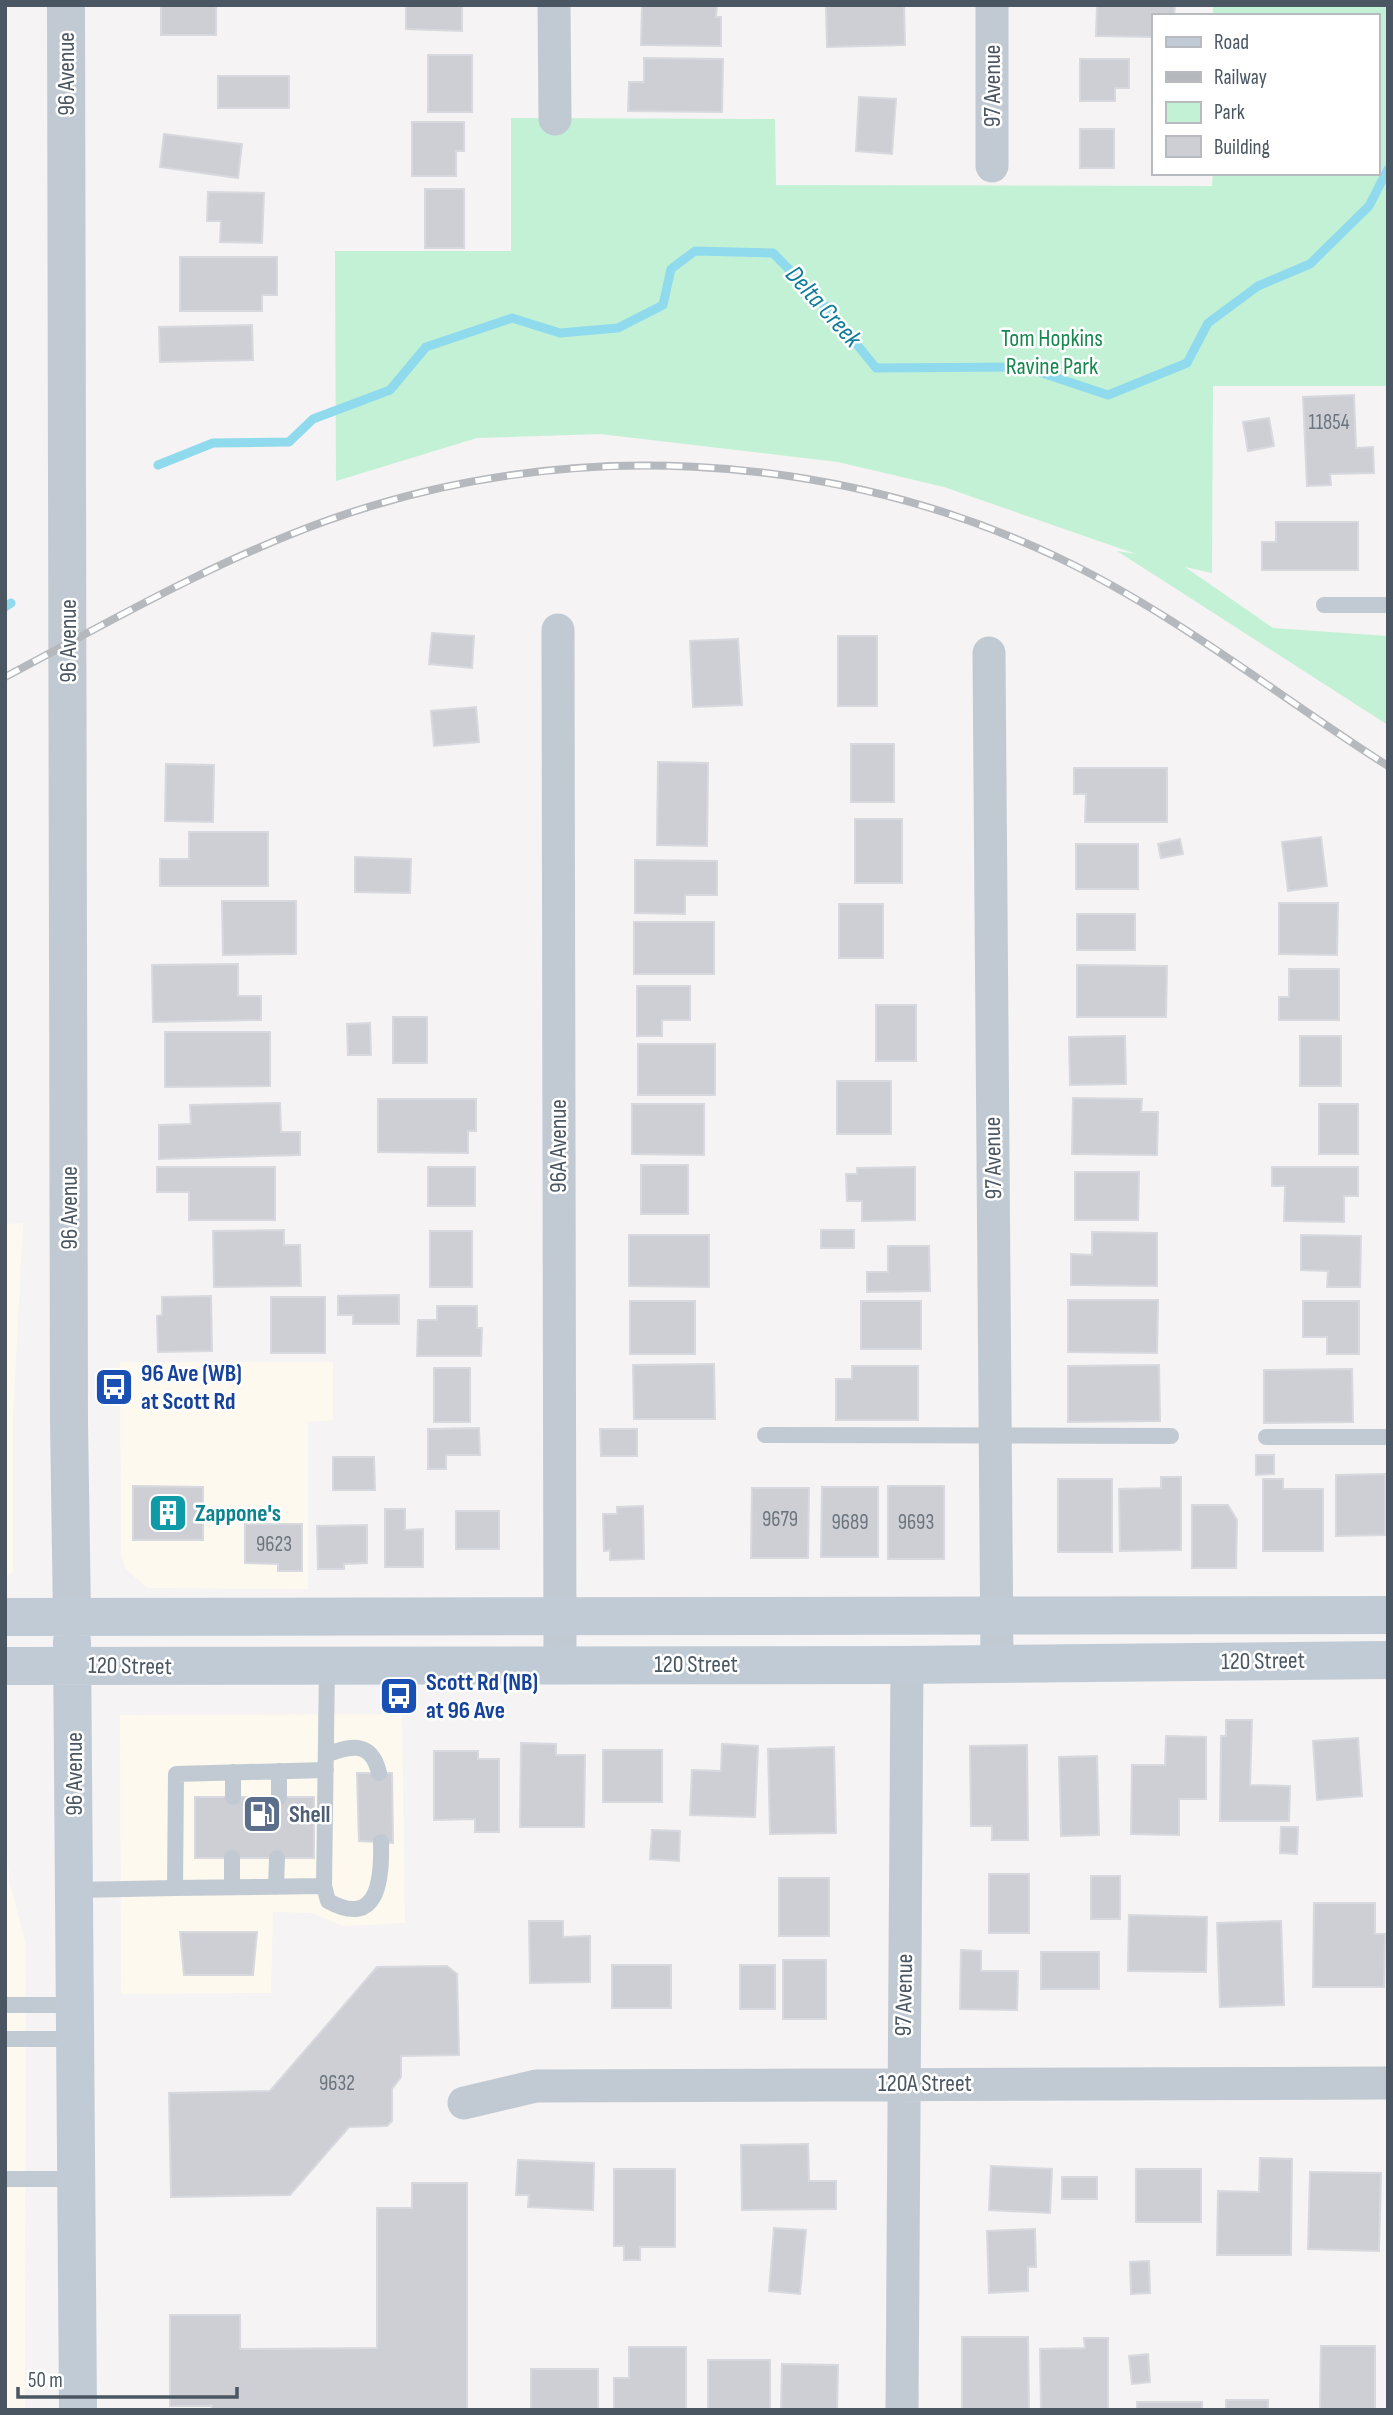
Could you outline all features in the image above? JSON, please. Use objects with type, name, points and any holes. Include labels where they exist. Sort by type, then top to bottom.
[{"type":"main road","name":"120 Street","points":[[5,1617],[1388,1615]]},
{"type":"main road","name":"96 Avenue","points":[[72,1618],[78,2410]]},
{"type":"main road","name":"120 Street","points":[[5,1666],[327,1667],[560,1663],[907,1665],[1388,1660]]},
{"type":"street","name":"96 Avenue","points":[[66,5],[69,1422],[72,1618]]},
{"type":"street","points":[[554,5],[555,119]]},
{"type":"street","name":"97 Avenue","points":[[992,5],[992,166]]},
{"type":"street","name":"96A Avenue","points":[[558,630],[560,1663]]},
{"type":"street","name":"97 Avenue","points":[[989,653],[997,1663]]},
{"type":"street","name":"97 Avenue","points":[[902,2410],[907,1665]]},
{"type":"street","name":"120A Street","points":[[464,2103],[536,2086],[1388,2083]]},
{"type":"lane","points":[[1324,605],[1388,605]]},
{"type":"lane","points":[[765,1435],[1171,1436]]},
{"type":"lane","points":[[1266,1437],[1388,1437]]},
{"type":"lane","points":[[327,1667],[324,1886],[328,1901],[342,1909],[364,1906],[377,1894],[381,1871],[381,1842]]},
{"type":"lane","points":[[175,1888],[176,1774],[279,1770],[326,1763],[354,1747],[367,1750],[376,1758],[379,1773]]},
{"type":"lane","points":[[279,1770],[279,1797]]},
{"type":"lane","points":[[233,1772],[233,1797]]},
{"type":"lane","points":[[232,1858],[232,1887]]},
{"type":"lane","points":[[276,1887],[277,1858]]},
{"type":"lane","points":[[75,1890],[324,1886]]},
{"type":"lane","points":[[5,2005],[75,2022]]},
{"type":"lane","points":[[5,2039],[75,2022]]},
{"type":"lane","points":[[5,2179],[77,2179]]},
{"type":"shaded area","points":[[23,1223],[13,1419],[13,1572],[5,1579],[5,1224]]},
{"type":"shaded area","points":[[120,1362],[333,1362],[333,1420],[308,1422],[308,1589],[147,1588],[126,1569],[121,1556]]},
{"type":"shaded area","name":"Shell","points":[[402,1714],[405,1923],[343,1926],[312,1913],[273,1912],[271,1993],[121,1994],[120,1715]]},
{"type":"shaded area","points":[[5,1836],[10,1884],[26,1945],[25,2410],[5,2410]]},
{"type":"green space","name":"Tom Hopkins Ravine Park","points":[[1213,5],[1388,5],[1388,386],[1213,386],[1212,573],[1185,567],[1273,628],[1388,636],[1388,725],[1117,551],[1136,554],[944,487],[838,462],[600,434],[477,438],[336,481],[335,251],[511,251],[511,118],[775,119],[776,185],[1212,186],[1213,175],[1379,175],[1379,14],[1213,14]]},
{"type":"building","points":[[161,5],[216,5],[216,35],[161,35]]},
{"type":"building","points":[[406,5],[462,5],[462,31],[406,29]]},
{"type":"building","points":[[642,5],[717,5],[716,17],[721,17],[721,46],[641,45]]},
{"type":"building","points":[[826,5],[904,5],[905,45],[827,47]]},
{"type":"building","points":[[1097,5],[1175,5],[1174,14],[1152,14],[1152,37],[1096,36]]},
{"type":"building","points":[[428,55],[472,55],[472,112],[428,112]]},
{"type":"building","points":[[644,58],[723,59],[722,112],[628,111],[629,82],[644,82]]},
{"type":"building","points":[[1080,59],[1129,59],[1129,88],[1115,88],[1115,101],[1080,101]]},
{"type":"building","points":[[218,76],[289,76],[289,108],[218,108]]},
{"type":"building","points":[[859,97],[896,99],[892,154],[856,151]]},
{"type":"building","points":[[412,122],[464,122],[464,151],[456,151],[456,176],[412,176]]},
{"type":"building","points":[[1080,129],[1114,129],[1114,168],[1080,168]]},
{"type":"building","points":[[164,134],[242,144],[238,178],[160,167]]},
{"type":"building","points":[[425,189],[464,189],[464,248],[425,248]]},
{"type":"building","points":[[208,192],[264,193],[262,243],[220,242],[221,221],[207,221]]},
{"type":"building","points":[[180,257],[277,257],[277,295],[262,295],[262,311],[180,311]]},
{"type":"building","points":[[252,325],[253,360],[160,362],[159,327]]},
{"type":"building","points":[[1354,395],[1356,448],[1373,447],[1374,473],[1330,474],[1331,485],[1307,486],[1303,397]]},
{"type":"building","points":[[1269,418],[1274,446],[1248,451],[1243,422]]},
{"type":"building","points":[[1276,522],[1358,522],[1358,570],[1262,570],[1262,542],[1276,542]]},
{"type":"building","points":[[432,633],[474,636],[472,668],[429,664]]},
{"type":"building","points":[[838,636],[877,636],[877,706],[838,706]]},
{"type":"building","points":[[738,639],[742,705],[693,707],[690,641]]},
{"type":"building","points":[[476,707],[479,742],[434,746],[431,711]]},
{"type":"building","points":[[851,744],[894,744],[894,802],[851,802]]},
{"type":"building","points":[[658,762],[708,763],[707,846],[657,845]]},
{"type":"building","points":[[166,764],[214,765],[213,822],[165,821]]},
{"type":"building","points":[[1074,768],[1167,768],[1167,822],[1085,822],[1086,794],[1074,794]]},
{"type":"building","points":[[855,819],[902,819],[902,883],[855,883]]},
{"type":"building","points":[[189,832],[268,832],[268,886],[160,886],[160,859],[189,859]]},
{"type":"building","points":[[1321,837],[1327,886],[1288,891],[1282,842]]},
{"type":"building","points":[[1180,839],[1183,854],[1161,858],[1158,844]]},
{"type":"building","points":[[1076,844],[1138,844],[1138,889],[1076,889]]},
{"type":"building","points":[[355,857],[411,859],[410,893],[355,892]]},
{"type":"building","points":[[635,860],[717,861],[717,895],[685,895],[685,914],[635,913]]},
{"type":"building","points":[[222,901],[296,901],[296,954],[223,955]]},
{"type":"building","points":[[1279,903],[1338,903],[1337,955],[1279,954]]},
{"type":"building","points":[[839,904],[883,904],[883,958],[839,958]]},
{"type":"building","points":[[1077,914],[1135,914],[1135,950],[1077,950]]},
{"type":"building","points":[[634,922],[714,922],[714,974],[634,974]]},
{"type":"building","points":[[238,964],[238,996],[261,996],[261,1020],[153,1022],[152,965]]},
{"type":"building","points":[[1077,965],[1167,966],[1166,1017],[1077,1017]]},
{"type":"building","points":[[1289,969],[1339,969],[1339,1020],[1279,1020],[1279,997],[1289,997]]},
{"type":"building","points":[[637,986],[690,986],[690,1020],[662,1020],[662,1036],[637,1036]]},
{"type":"building","points":[[876,1005],[916,1005],[916,1061],[876,1061]]},
{"type":"building","points":[[393,1017],[427,1017],[427,1063],[393,1063]]},
{"type":"building","points":[[370,1023],[371,1055],[348,1055],[347,1024]]},
{"type":"building","points":[[165,1032],[270,1032],[270,1086],[165,1087]]},
{"type":"building","points":[[1125,1036],[1126,1084],[1070,1085],[1069,1037]]},
{"type":"building","points":[[1300,1036],[1341,1036],[1341,1086],[1300,1086]]},
{"type":"building","points":[[638,1044],[715,1044],[715,1095],[638,1095]]},
{"type":"building","points":[[837,1081],[891,1081],[891,1134],[837,1134]]},
{"type":"building","points":[[1073,1098],[1142,1099],[1141,1112],[1158,1112],[1157,1155],[1072,1154]]},
{"type":"building","points":[[378,1099],[476,1099],[476,1131],[468,1131],[468,1153],[378,1152]]},
{"type":"building","points":[[280,1103],[281,1132],[300,1132],[300,1155],[159,1159],[159,1125],[191,1124],[190,1105]]},
{"type":"building","points":[[632,1104],[704,1104],[704,1155],[632,1154]]},
{"type":"building","points":[[1319,1104],[1358,1104],[1358,1154],[1319,1154]]},
{"type":"building","points":[[641,1165],[688,1165],[688,1214],[641,1214]]},
{"type":"building","points":[[157,1167],[275,1167],[275,1220],[189,1220],[189,1192],[157,1192]]},
{"type":"building","points":[[428,1167],[475,1167],[475,1206],[428,1206]]},
{"type":"building","points":[[915,1167],[915,1220],[862,1221],[862,1201],[847,1201],[846,1174],[857,1174],[857,1168]]},
{"type":"building","points":[[1272,1167],[1358,1167],[1358,1196],[1344,1196],[1344,1222],[1284,1221],[1285,1186],[1272,1186]]},
{"type":"building","points":[[1075,1172],[1139,1172],[1138,1220],[1075,1220]]},
{"type":"building","points":[[284,1230],[284,1245],[300,1245],[301,1286],[214,1287],[213,1231]]},
{"type":"building","points":[[821,1230],[854,1230],[854,1248],[821,1248]]},
{"type":"building","points":[[430,1231],[472,1231],[472,1287],[430,1287]]},
{"type":"building","points":[[1092,1232],[1157,1233],[1157,1286],[1071,1285],[1071,1254],[1092,1255]]},
{"type":"building","points":[[629,1235],[709,1235],[709,1287],[629,1286]]},
{"type":"building","points":[[1301,1235],[1361,1236],[1360,1287],[1327,1287],[1328,1271],[1301,1270]]},
{"type":"building","points":[[888,1246],[929,1246],[930,1291],[867,1292],[867,1272],[888,1272]]},
{"type":"building","points":[[399,1295],[399,1324],[353,1324],[353,1315],[338,1315],[338,1296]]},
{"type":"building","points":[[211,1296],[212,1351],[158,1352],[157,1316],[162,1315],[162,1297]]},
{"type":"building","points":[[271,1297],[325,1297],[325,1353],[271,1353]]},
{"type":"building","points":[[1068,1300],[1158,1300],[1157,1353],[1068,1352]]},
{"type":"building","points":[[630,1301],[695,1301],[695,1354],[630,1354]]},
{"type":"building","points":[[861,1301],[921,1301],[921,1349],[861,1349]]},
{"type":"building","points":[[1303,1301],[1359,1301],[1359,1354],[1327,1354],[1327,1337],[1303,1337]]},
{"type":"building","points":[[437,1306],[477,1306],[477,1328],[482,1328],[481,1356],[417,1356],[418,1320],[437,1320]]},
{"type":"building","points":[[714,1364],[715,1419],[634,1419],[633,1365]]},
{"type":"building","points":[[1159,1365],[1160,1421],[1068,1422],[1068,1366]]},
{"type":"building","points":[[852,1366],[918,1366],[918,1420],[836,1420],[836,1379],[852,1379]]},
{"type":"building","points":[[434,1368],[470,1368],[470,1422],[434,1422]]},
{"type":"building","points":[[1352,1369],[1353,1422],[1264,1423],[1264,1370]]},
{"type":"building","points":[[479,1428],[480,1455],[446,1455],[446,1469],[428,1469],[428,1429]]},
{"type":"building","points":[[600,1429],[637,1429],[637,1456],[601,1456]]},
{"type":"building","points":[[1256,1455],[1274,1455],[1274,1474],[1256,1475]]},
{"type":"building","points":[[333,1457],[374,1457],[375,1490],[333,1490]]},
{"type":"building","points":[[1385,1474],[1385,1535],[1336,1536],[1336,1475]]},
{"type":"building","points":[[1161,1477],[1181,1477],[1181,1550],[1120,1551],[1119,1489],[1161,1488]]},
{"type":"building","points":[[1058,1479],[1112,1479],[1112,1552],[1058,1552]]},
{"type":"building","points":[[1263,1479],[1283,1479],[1283,1489],[1323,1489],[1323,1551],[1263,1551]]},
{"type":"building","name":"Zappone's","points":[[133,1486],[203,1487],[203,1540],[133,1540]]},
{"type":"building","points":[[888,1486],[944,1486],[944,1559],[888,1559]]},
{"type":"building","points":[[822,1487],[878,1487],[878,1557],[821,1557]]},
{"type":"building","points":[[752,1488],[809,1488],[808,1558],[751,1558]]},
{"type":"building","points":[[1192,1505],[1228,1505],[1237,1520],[1236,1568],[1192,1568]]},
{"type":"building","points":[[643,1506],[644,1559],[610,1560],[610,1550],[604,1551],[603,1514],[617,1514],[617,1507]]},
{"type":"building","points":[[385,1509],[405,1509],[405,1530],[423,1529],[423,1567],[385,1567]]},
{"type":"building","points":[[456,1511],[499,1511],[499,1549],[456,1549]]},
{"type":"building","points":[[245,1524],[302,1524],[302,1571],[278,1571],[278,1564],[245,1563]]},
{"type":"building","points":[[367,1525],[367,1563],[344,1564],[344,1569],[318,1569],[317,1526]]},
{"type":"building","points":[[1226,1720],[1252,1720],[1250,1785],[1290,1786],[1289,1821],[1220,1821],[1221,1736],[1226,1736]]},
{"type":"building","points":[[1166,1736],[1206,1737],[1206,1799],[1179,1799],[1179,1835],[1131,1834],[1132,1765],[1165,1765]]},
{"type":"building","points":[[1358,1738],[1362,1796],[1317,1800],[1313,1741]]},
{"type":"building","points":[[521,1743],[556,1744],[556,1755],[585,1755],[584,1827],[520,1827]]},
{"type":"building","points":[[722,1744],[758,1746],[755,1817],[690,1815],[692,1770],[721,1771]]},
{"type":"building","points":[[1027,1745],[1028,1840],[992,1840],[992,1826],[971,1826],[970,1746]]},
{"type":"building","points":[[834,1747],[836,1833],[770,1834],[768,1749]]},
{"type":"building","points":[[603,1750],[662,1750],[662,1802],[603,1802]]},
{"type":"building","points":[[434,1751],[478,1751],[478,1759],[499,1759],[499,1832],[475,1832],[475,1819],[434,1820]]},
{"type":"building","points":[[1097,1756],[1099,1835],[1061,1836],[1059,1757]]},
{"type":"building","points":[[357,1773],[392,1773],[393,1843],[359,1841]]},
{"type":"building","points":[[195,1797],[314,1797],[314,1858],[195,1858]]},
{"type":"building","points":[[1281,1827],[1298,1827],[1297,1854],[1280,1853]]},
{"type":"building","points":[[652,1830],[680,1831],[679,1861],[650,1859]]},
{"type":"building","points":[[989,1874],[1029,1874],[1029,1933],[989,1933]]},
{"type":"building","points":[[1091,1876],[1120,1876],[1120,1919],[1091,1919]]},
{"type":"building","points":[[779,1878],[829,1878],[829,1936],[779,1936]]},
{"type":"building","points":[[1314,1903],[1375,1903],[1375,1934],[1385,1934],[1384,1987],[1313,1987]]},
{"type":"building","points":[[1129,1915],[1207,1917],[1206,1972],[1128,1971]]},
{"type":"building","points":[[529,1921],[563,1921],[563,1937],[590,1936],[590,1982],[530,1983]]},
{"type":"building","points":[[1281,1921],[1284,2005],[1220,2007],[1217,1923]]},
{"type":"building","points":[[180,1932],[257,1932],[253,1975],[184,1975]]},
{"type":"building","points":[[961,1950],[981,1951],[981,1971],[1018,1971],[1017,2010],[960,2009]]},
{"type":"building","points":[[1041,1952],[1099,1952],[1099,1989],[1041,1989]]},
{"type":"building","points":[[783,1960],[826,1960],[826,2019],[783,2019]]},
{"type":"building","points":[[612,1965],[671,1965],[671,2008],[612,2008]]},
{"type":"building","points":[[740,1965],[775,1965],[775,2009],[740,2009]]},
{"type":"building","points":[[447,1966],[457,1974],[459,2055],[401,2056],[401,2077],[392,2089],[392,2121],[387,2126],[349,2127],[290,2195],[171,2197],[169,2093],[270,2091],[377,1967]]},
{"type":"building","points":[[808,2144],[809,2181],[836,2181],[836,2209],[742,2210],[741,2145]]},
{"type":"building","points":[[1260,2158],[1292,2159],[1291,2255],[1217,2255],[1218,2191],[1259,2192]]},
{"type":"building","points":[[518,2160],[594,2163],[593,2210],[528,2207],[529,2195],[516,2195]]},
{"type":"building","points":[[991,2166],[1052,2169],[1050,2213],[989,2210]]},
{"type":"building","points":[[614,2169],[675,2169],[675,2247],[640,2247],[640,2260],[624,2260],[624,2246],[614,2246]]},
{"type":"building","points":[[1136,2169],[1201,2169],[1201,2222],[1136,2222]]},
{"type":"building","points":[[1310,2172],[1381,2173],[1379,2251],[1308,2249]]},
{"type":"building","points":[[1062,2177],[1097,2177],[1097,2199],[1062,2199]]},
{"type":"building","points":[[412,2183],[467,2183],[467,2410],[212,2410],[212,2406],[170,2406],[170,2315],[240,2315],[240,2349],[377,2348],[377,2208],[412,2208]]},
{"type":"building","points":[[774,2228],[806,2230],[800,2294],[769,2291]]},
{"type":"building","points":[[1035,2229],[1036,2267],[1028,2267],[1028,2291],[989,2293],[987,2231]]},
{"type":"building","points":[[1149,2261],[1150,2293],[1131,2294],[1130,2262]]},
{"type":"building","points":[[962,2337],[1028,2337],[1029,2410],[962,2410]]},
{"type":"building","points":[[1084,2338],[1108,2338],[1108,2410],[1041,2410],[1040,2349],[1085,2348]]},
{"type":"building","points":[[1321,2346],[1375,2346],[1375,2410],[1320,2410]]},
{"type":"building","points":[[629,2347],[686,2347],[686,2410],[614,2410],[614,2378],[629,2378]]},
{"type":"building","points":[[1148,2354],[1150,2382],[1132,2384],[1129,2356]]},
{"type":"building","points":[[708,2360],[770,2360],[770,2410],[708,2410]]},
{"type":"building","points":[[782,2364],[838,2365],[837,2410],[781,2410]]},
{"type":"building","points":[[531,2369],[598,2369],[598,2410],[531,2410]]},
{"type":"building","points":[[1226,2400],[1268,2400],[1268,2410],[1226,2410]]},
{"type":"building","points":[[1137,2402],[1202,2402],[1202,2410],[1137,2410]]},
{"type":"waterway","name":"Delta Creek","points":[[158,465],[213,443],[289,442],[313,419],[390,390],[426,347],[512,318],[560,333],[618,328],[663,305],[671,269],[695,251],[773,253],[829,310],[876,368],[1024,367],[1108,395],[1187,363],[1208,323],[1258,286],[1310,264],[1369,206],[1388,169]]},
{"type":"waterway","name":"Delta Creek","points":[[5,607],[11,603]]},
{"type":"railway","points":[[5,677],[122,614],[242,555],[323,522],[413,494],[506,476],[599,467],[693,467],[787,476],[879,494],[969,521],[1057,557],[1101,579],[1185,629],[1388,766]]},
{"type":"place","name":"96 Ave (WB) at Scott Rd","points":[[114,1387]]},
{"type":"place","name":"Zappone's","points":[[168,1513]]},
{"type":"place","name":"Scott Rd (NB) at 96 Ave","points":[[399,1696]]},
{"type":"place","name":"Shell","points":[[262,1814]]}]
